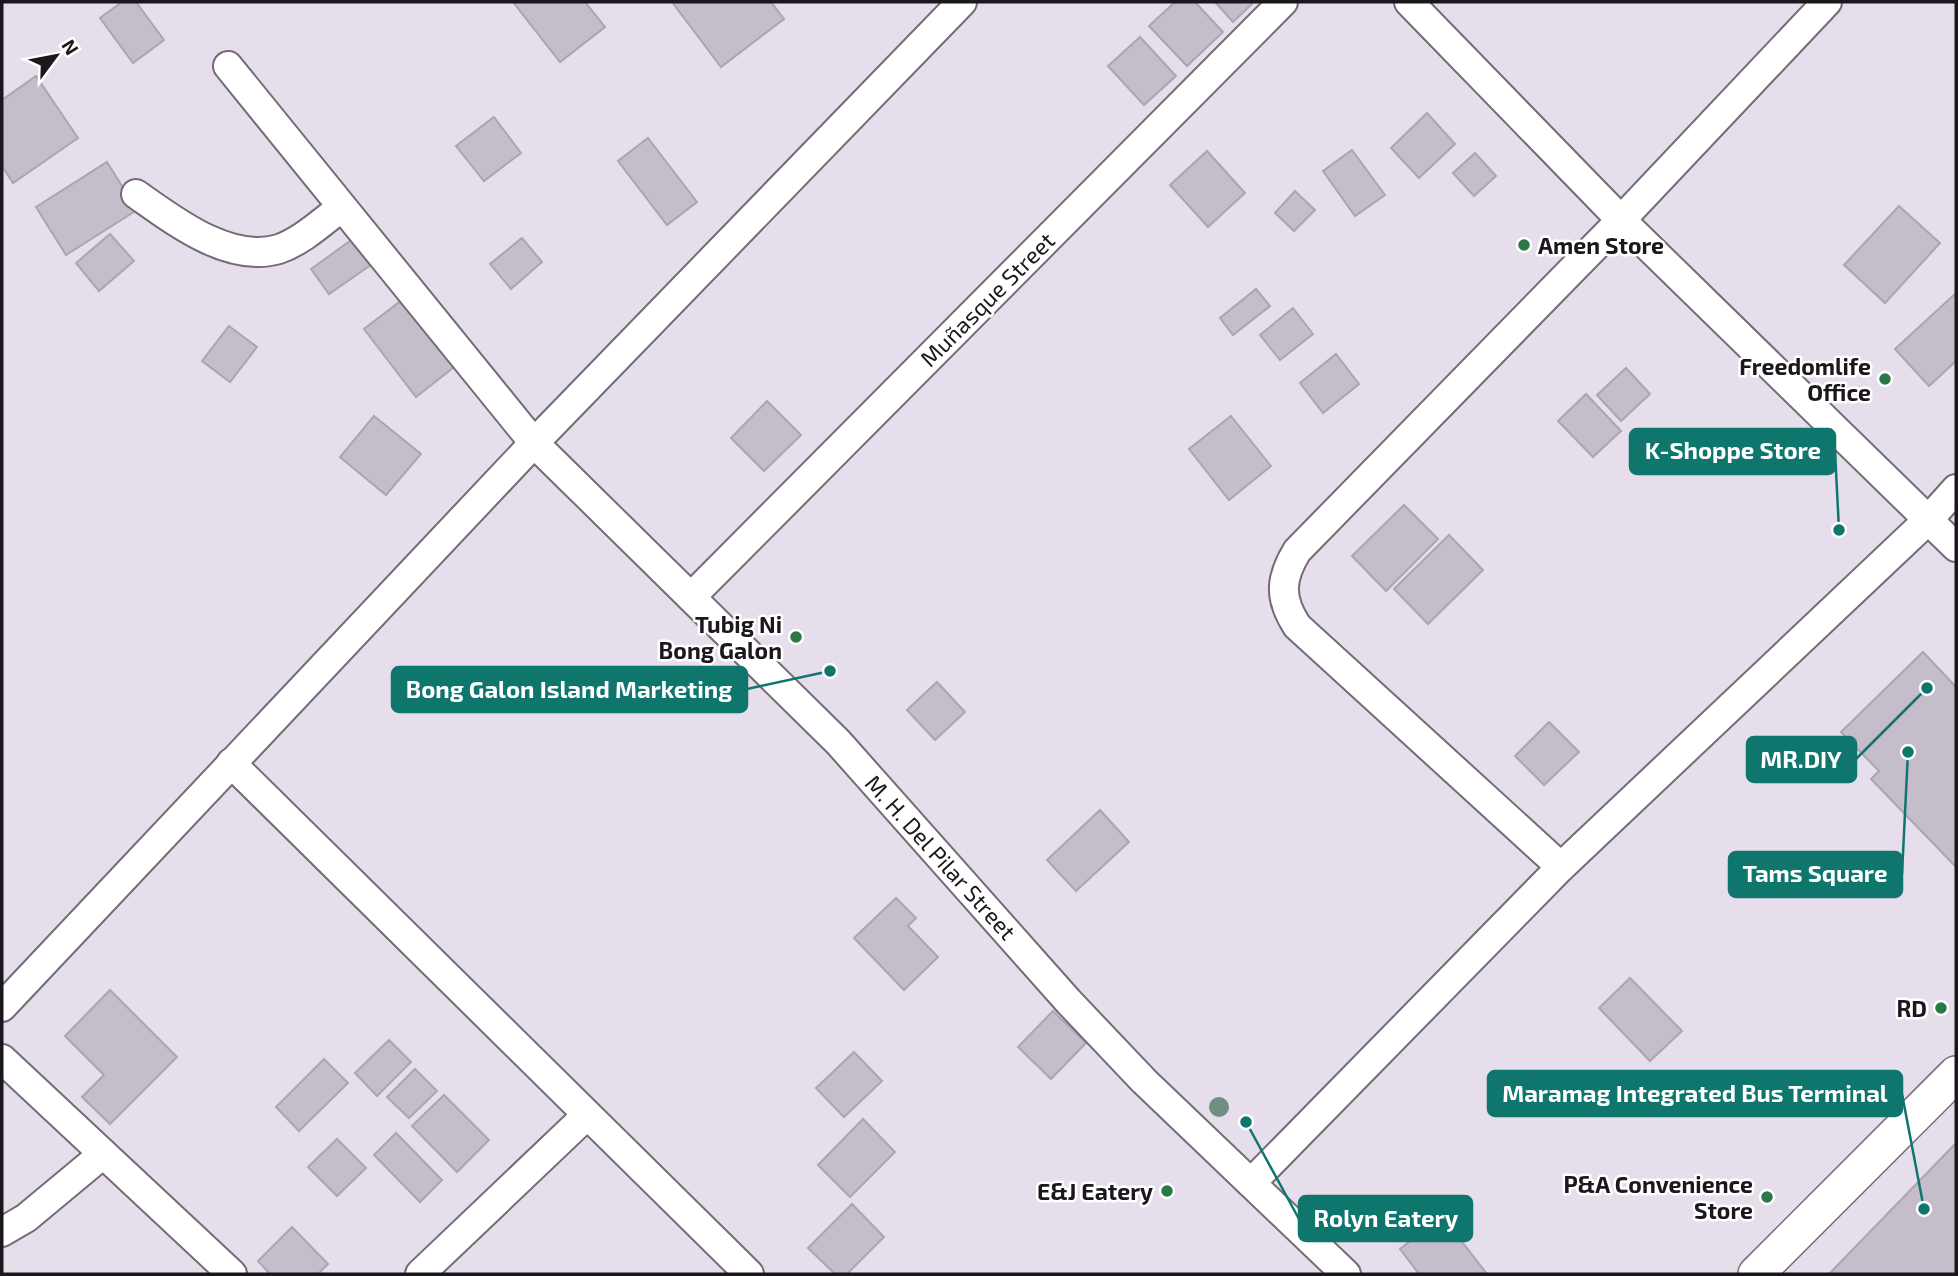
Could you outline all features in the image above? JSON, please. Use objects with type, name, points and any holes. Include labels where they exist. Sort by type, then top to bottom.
[{"type":"street","points":[[2,1007],[534,443],[962,2]]},
{"type":"street","name":"Muñasque Street","points":[[691,597],[1283,2]]},
{"type":"street","points":[[1409,2],[1621,220],[1956,547]]},
{"type":"street","points":[[1560,867],[1297,626],[1287,611],[1281,592],[1286,569],[1297,551],[1621,220],[1827,2]]},
{"type":"street","name":"M. H. Del Pilar Street","points":[[228,66],[534,443],[838,742],[1069,1002],[1143,1081],[1346,1274]]},
{"type":"street","points":[[136,194],[189,232],[223,246],[255,250],[277,250],[293,242],[342,207]]},
{"type":"street","points":[[1251,1183],[1560,867],[1929,519],[1956,489]]},
{"type":"street","points":[[231,763],[749,1274]]},
{"type":"street","points":[[2,1059],[232,1274]]},
{"type":"street","points":[[1756,1274],[1956,1074]]},
{"type":"street","points":[[420,1274],[587,1115]]},
{"type":"street","points":[[2,1232],[26,1218],[103,1154]]},
{"type":"building","points":[[122,2],[136,2],[164,40],[133,63],[100,18]]},
{"type":"building","points":[[513,2],[585,2],[605,27],[560,62]]},
{"type":"building","points":[[672,2],[771,2],[784,19],[721,67]]},
{"type":"building","points":[[1175,2],[1195,2],[1223,32],[1187,66],[1149,26]]},
{"type":"building","points":[[1215,2],[1254,2],[1233,22]]},
{"type":"building","points":[[1140,37],[1176,76],[1144,105],[1108,66]]},
{"type":"building","points":[[36,76],[78,138],[13,183],[2,166],[2,100]]},
{"type":"building","points":[[1427,113],[1455,144],[1419,178],[1391,148]]},
{"type":"building","points":[[494,117],[521,153],[484,181],[456,146]]},
{"type":"building","points":[[648,138],[697,202],[667,225],[618,161]]},
{"type":"building","points":[[1352,150],[1385,195],[1355,216],[1323,171]]},
{"type":"building","points":[[1207,151],[1245,193],[1208,227],[1170,185]]},
{"type":"building","points":[[1475,153],[1496,176],[1474,196],[1453,173]]},
{"type":"building","points":[[107,162],[137,210],[66,255],[36,207]]},
{"type":"building","points":[[1295,191],[1315,210],[1294,231],[1275,213]]},
{"type":"building","points":[[1899,206],[1940,243],[1885,303],[1844,265]]},
{"type":"building","points":[[110,234],[134,261],[99,291],[76,263]]},
{"type":"building","points":[[357,236],[375,262],[329,294],[311,269]]},
{"type":"building","points":[[522,238],[542,262],[511,289],[490,264]]},
{"type":"building","points":[[1256,289],[1270,306],[1233,335],[1220,318]]},
{"type":"building","points":[[1956,293],[1956,361],[1929,386],[1895,349]]},
{"type":"building","points":[[402,300],[454,367],[416,397],[364,329]]},
{"type":"building","points":[[1293,308],[1313,334],[1280,360],[1260,335]]},
{"type":"building","points":[[229,326],[257,347],[230,382],[202,361]]},
{"type":"building","points":[[1336,354],[1359,384],[1323,413],[1300,383]]},
{"type":"building","points":[[1626,368],[1650,394],[1621,421],[1597,395]]},
{"type":"building","points":[[1586,394],[1621,431],[1593,457],[1558,421]]},
{"type":"building","points":[[767,401],[801,435],[764,471],[731,438]]},
{"type":"building","points":[[374,416],[421,454],[386,495],[340,457]]},
{"type":"building","points":[[1231,416],[1271,466],[1229,500],[1189,449]]},
{"type":"building","points":[[1404,505],[1438,539],[1386,591],[1352,556]]},
{"type":"building","points":[[1449,535],[1483,570],[1428,624],[1394,589]]},
{"type":"building","points":[[1923,652],[1956,687],[1956,867],[1871,779],[1879,771],[1841,732]]},
{"type":"building","points":[[937,682],[965,712],[935,740],[907,710]]},
{"type":"building","points":[[1549,722],[1579,752],[1544,785],[1515,756]]},
{"type":"building","points":[[1100,810],[1129,842],[1076,891],[1047,860]]},
{"type":"building","points":[[896,898],[916,918],[908,926],[938,957],[904,990],[854,938]]},
{"type":"building","points":[[1630,978],[1682,1031],[1650,1061],[1599,1008]]},
{"type":"building","points":[[110,990],[177,1057],[110,1124],[82,1097],[104,1075],[65,1036]]},
{"type":"building","points":[[1053,1011],[1086,1043],[1051,1079],[1018,1047]]},
{"type":"building","points":[[389,1040],[411,1062],[377,1096],[355,1073]]},
{"type":"building","points":[[854,1052],[882,1081],[844,1117],[816,1088]]},
{"type":"building","points":[[324,1059],[348,1083],[299,1131],[276,1107]]},
{"type":"building","points":[[415,1069],[437,1091],[409,1118],[387,1097]]},
{"type":"building","points":[[444,1095],[489,1140],[457,1172],[412,1126]]},
{"type":"building","points":[[863,1119],[895,1152],[850,1197],[818,1165]]},
{"type":"building","points":[[396,1133],[442,1180],[420,1202],[374,1155]]},
{"type":"building","points":[[337,1139],[366,1168],[337,1196],[308,1167]]},
{"type":"building","points":[[1956,1143],[1956,1274],[1829,1274]]},
{"type":"building","points":[[852,1204],[884,1237],[847,1274],[835,1274],[808,1248]]},
{"type":"building","points":[[1442,1216],[1487,1274],[1419,1274],[1400,1249]]},
{"type":"building","points":[[292,1227],[328,1264],[318,1274],[270,1274],[258,1261]]},
{"type":"place","name":"Amen Store","points":[[1524,245]]},
{"type":"place","name":"Freedomlife Office","points":[[1885,379]]},
{"type":"place","name":"K-Shoppe Store","points":[[1839,530]]},
{"type":"place","name":"Tubig Ni Bong Galon","points":[[796,637]]},
{"type":"place","name":"Bong Galon Island Marketing","points":[[830,671]]},
{"type":"place","name":"MR.DIY","points":[[1927,688]]},
{"type":"place","name":"Tams Square","points":[[1908,752]]},
{"type":"place","name":"RD","points":[[1941,1008]]},
{"type":"place","name":"Rolyn Eatery","points":[[1246,1122]]},
{"type":"place","name":"E&J Eatery","points":[[1167,1191]]},
{"type":"place","name":"P&A Convenience Store","points":[[1767,1197]]},
{"type":"place","name":"Maramag Integrated Bus Terminal","points":[[1924,1209]]}]
